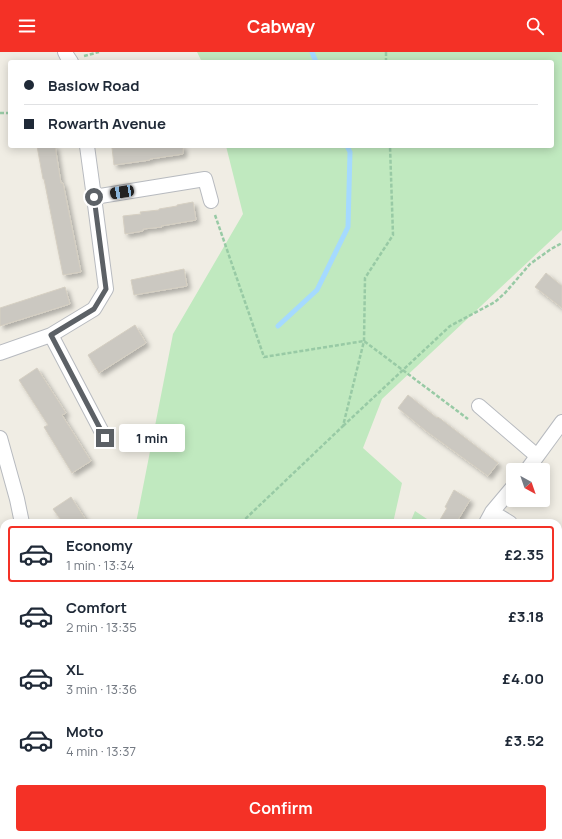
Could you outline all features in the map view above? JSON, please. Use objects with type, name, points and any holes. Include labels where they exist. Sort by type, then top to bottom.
[{"type":"street","points":[[0,353],[51,335],[94,309],[106,289],[87,148]]},
{"type":"street","points":[[94,197],[205,179],[211,201]]},
{"type":"street","points":[[51,335],[105,438]]},
{"type":"street","points":[[479,406],[538,456]]},
{"type":"street","points":[[532,463],[562,422]]},
{"type":"street","points":[[0,438],[21,519]]},
{"type":"street","points":[[489,518],[506,496]]},
{"type":"path","points":[[343,426],[364,341],[365,278],[393,234],[390,148]]},
{"type":"path","points":[[211,201],[264,357],[364,341],[468,419]]},
{"type":"path","points":[[245,519],[450,326],[495,302],[505,293],[530,264],[562,243]]},
{"type":"green space","points":[[197,52],[562,52],[562,230],[382,399],[363,448],[402,483],[394,519],[137,519],[173,334],[243,214],[226,148],[554,148],[554,60],[201,60]]},
{"type":"green space","points":[[415,511],[427,519],[412,519]]},
{"type":"building","points":[[37,148],[55,148],[61,183],[63,183],[81,272],[63,275]]},
{"type":"building","points":[[112,148],[183,148],[183,154],[114,165]]},
{"type":"building","points":[[193,202],[196,220],[161,226],[162,227],[143,229],[143,231],[125,234],[123,216],[141,214],[140,212],[159,210]]},
{"type":"building","points":[[184,269],[187,286],[134,295],[131,280]]},
{"type":"building","points":[[546,273],[562,286],[562,308],[535,287]]},
{"type":"building","points":[[65,287],[70,304],[0,326],[0,308]]},
{"type":"building","points":[[135,325],[146,343],[99,373],[88,355]]},
{"type":"building","points":[[37,368],[66,413],[62,415],[91,461],[72,473],[44,427],[48,425],[19,380]]},
{"type":"building","points":[[408,395],[498,463],[488,476],[426,431],[398,408]]},
{"type":"building","points":[[454,490],[470,500],[458,519],[440,519],[447,508],[445,507]]},
{"type":"building","points":[[71,497],[85,519],[60,519],[53,509]]},
{"type":"waterway","points":[[312,52],[315,60]]},
{"type":"waterway","points":[[278,326],[317,290],[348,227],[350,152],[348,148]]},
{"type":"route","points":[[94,197],[106,289],[94,309],[51,335],[105,438]]}]
